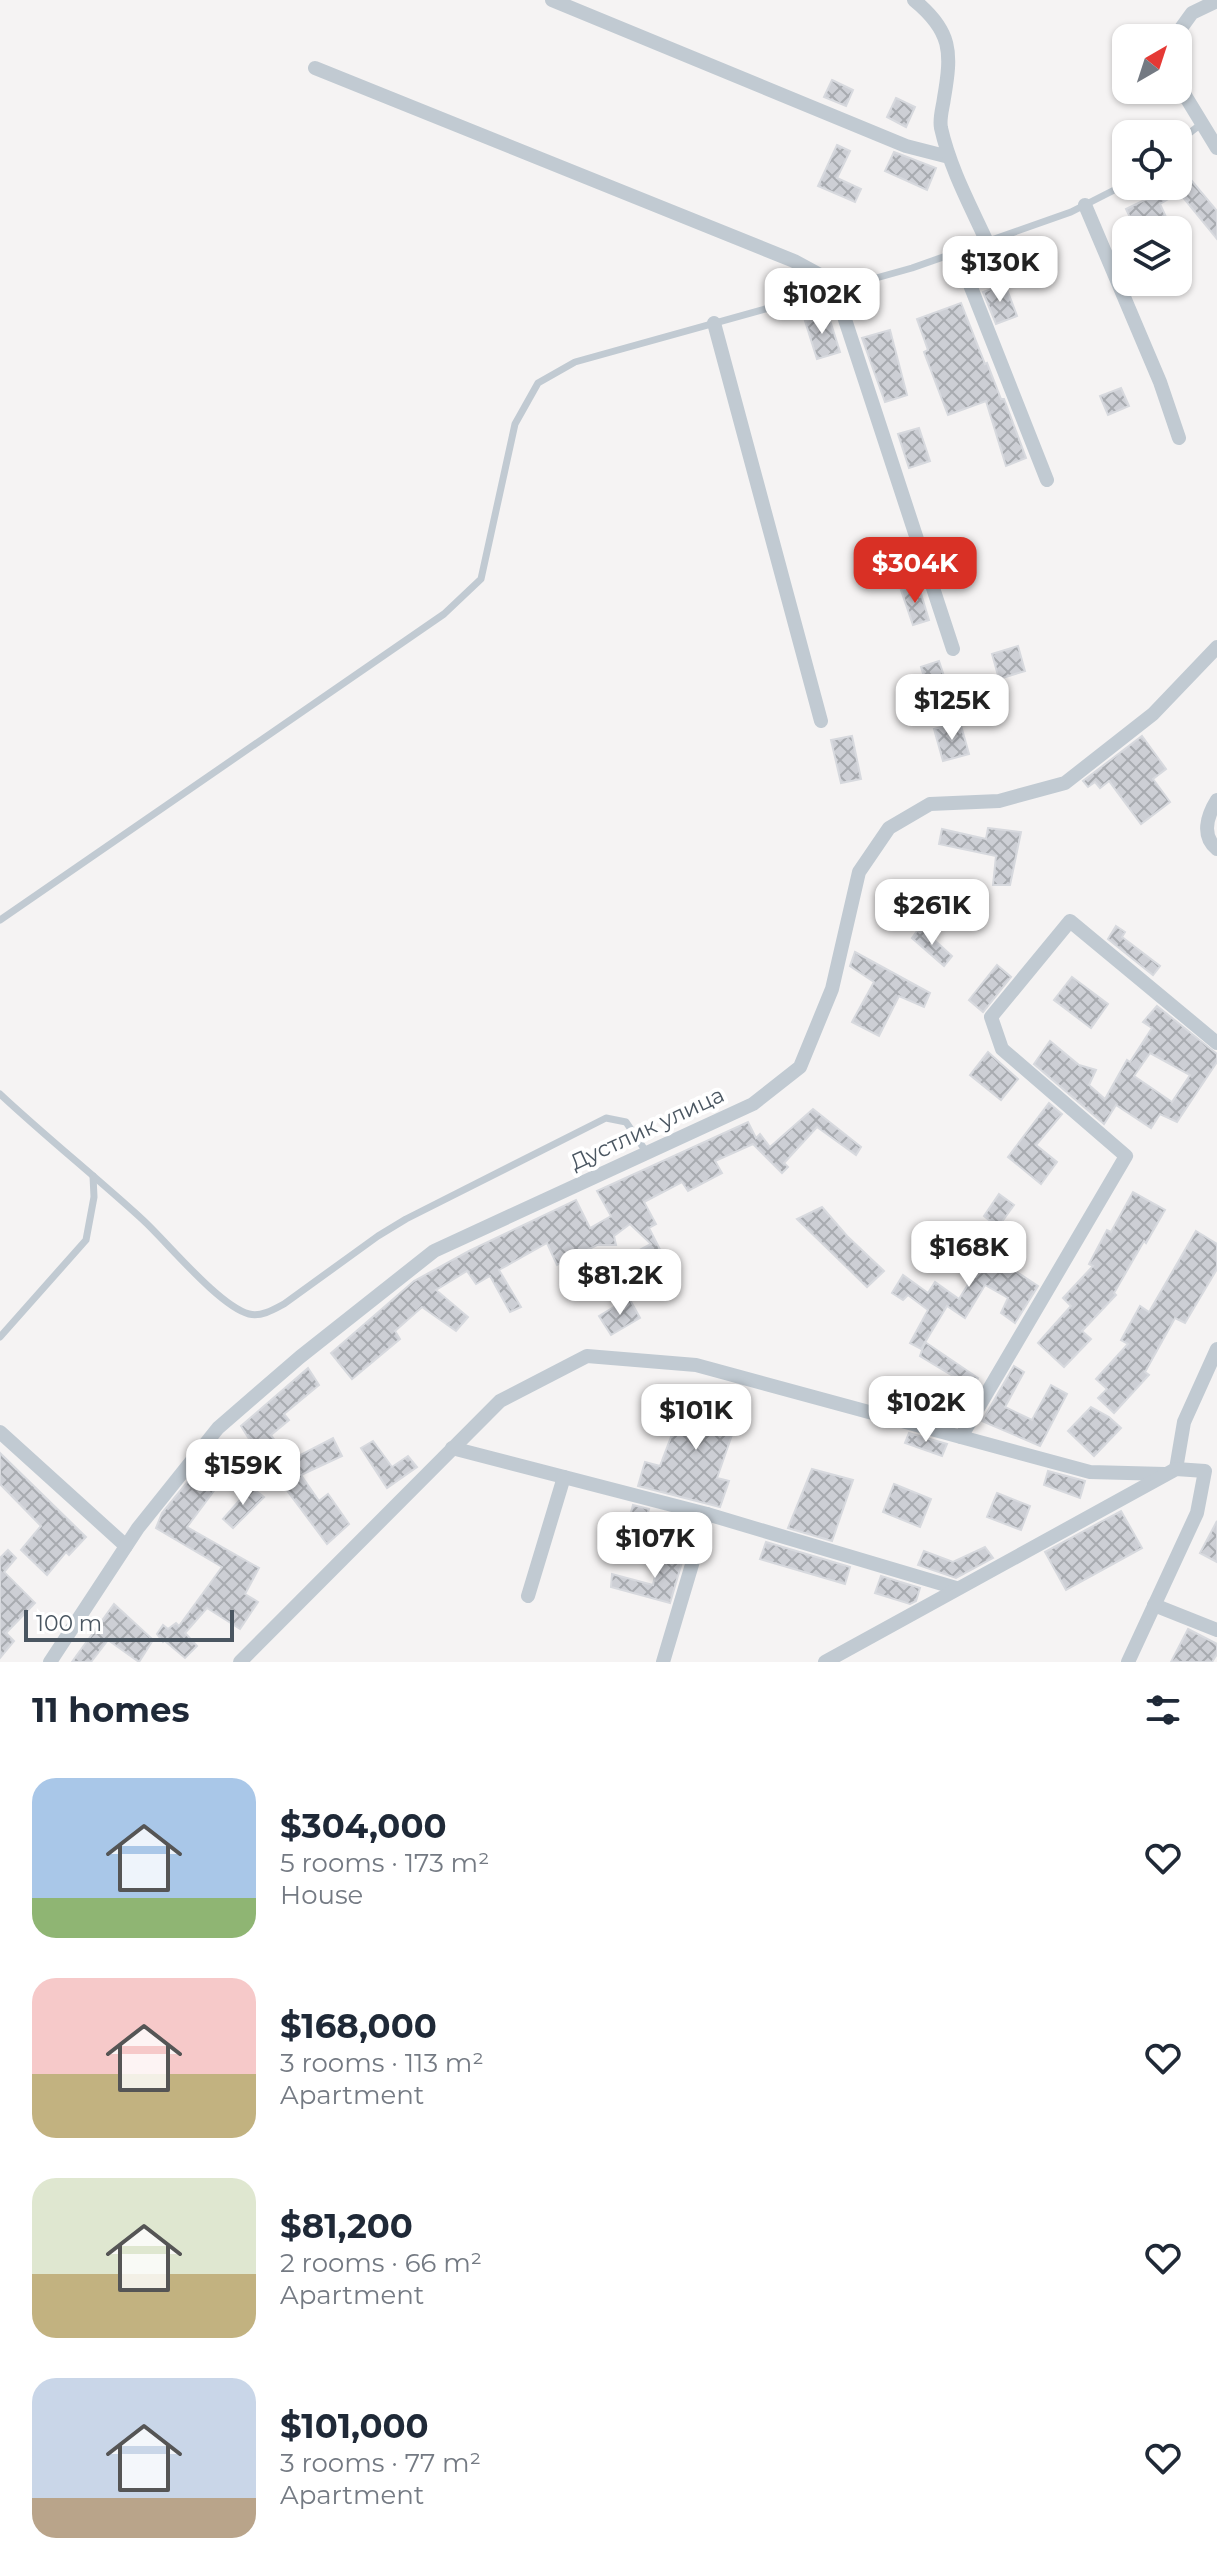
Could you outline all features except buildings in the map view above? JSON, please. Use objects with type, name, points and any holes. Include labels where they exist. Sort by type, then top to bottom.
[{"type":"street","points":[[552,0],[906,146],[949,157]]},
{"type":"street","points":[[914,0],[932,15],[946,38],[950,62],[940,123],[949,157],[987,242]]},
{"type":"street","points":[[1184,24],[1192,13],[1217,1]]},
{"type":"street","points":[[315,68],[794,261],[818,274],[835,289],[953,649]]},
{"type":"street","points":[[1190,104],[1217,148]]},
{"type":"street","points":[[1085,205],[1160,382],[1179,438]]},
{"type":"street","points":[[957,252],[1047,480]]},
{"type":"street","points":[[714,323],[821,721]]},
{"type":"street","name":"Дустлик улица","points":[[50,1662],[126,1546],[218,1428],[300,1357],[434,1251],[753,1104],[800,1067],[832,989],[859,872],[889,828],[930,804],[999,801],[1065,783],[1153,714],[1217,647]]},
{"type":"street","points":[[1217,800],[1206,826],[1210,843],[1217,849]]},
{"type":"street","points":[[961,1437],[1126,1156],[1002,1049],[991,1017],[1070,921],[1217,1043]]},
{"type":"street","points":[[825,1662],[1171,1472],[1184,1422],[1217,1349]]},
{"type":"street","points":[[240,1662],[500,1401],[587,1356],[696,1365],[1090,1472],[1211,1472],[1197,1513],[1128,1662]]},
{"type":"street","points":[[0,1432],[126,1546]]},
{"type":"street","points":[[452,1448],[707,1514],[956,1588]]},
{"type":"street","points":[[528,1596],[564,1477]]},
{"type":"street","points":[[663,1662],[707,1514]]},
{"type":"street","points":[[1154,1605],[1217,1630]]},
{"type":"lane","points":[[1192,131],[1201,124]]},
{"type":"lane","points":[[0,920],[444,614],[481,579],[515,424],[538,383],[575,362],[912,268],[1085,205],[1112,191]]},
{"type":"lane","points":[[0,1094],[147,1223],[171,1251],[222,1297],[249,1314],[267,1313],[284,1304],[406,1219],[606,1118],[626,1122],[647,1153]]},
{"type":"lane","points":[[0,1337],[86,1240],[94,1197],[93,1176]]}]
